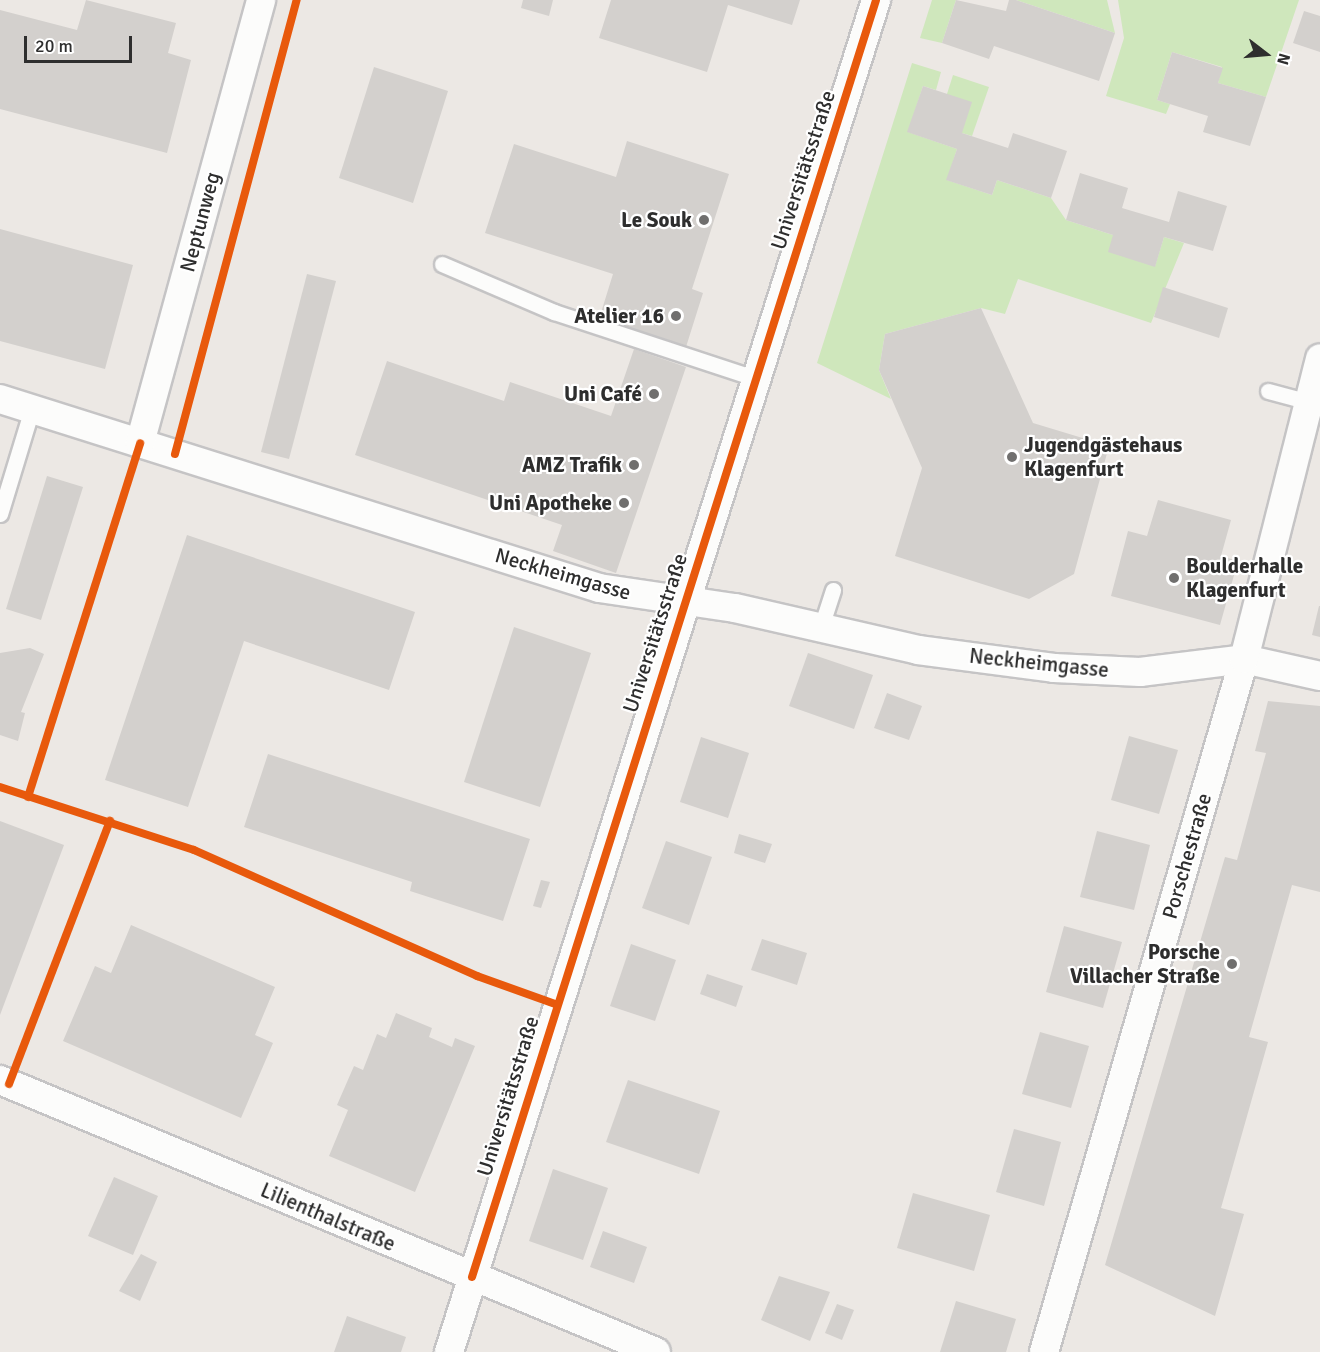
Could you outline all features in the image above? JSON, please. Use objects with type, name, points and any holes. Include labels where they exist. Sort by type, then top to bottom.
[{"type":"street","name":"Neptunweg","points":[[140,443],[261,0]]},
{"type":"street","name":"Universitätsstraße","points":[[449,1352],[683,603],[876,0]]},
{"type":"street","name":"Porschestraße","points":[[1044,1352],[1244,659],[1320,358]]},
{"type":"street","name":"Neckheimgasse","points":[[0,399],[599,588],[683,603],[735,608],[918,650],[1054,668],[1140,672],[1244,659],[1320,676]]},
{"type":"street","name":"Lilienthalstraße","points":[[0,1080],[656,1352]]},
{"type":"lane","points":[[442,264],[543,308],[755,378]]},
{"type":"lane","points":[[1268,391],[1309,402]]},
{"type":"lane","points":[[0,513],[32,409]]},
{"type":"lane","points":[[821,627],[833,590]]},
{"type":"green space","points":[[932,0],[956,0],[942,43],[920,38]]},
{"type":"green space","points":[[1016,0],[1107,0],[1115,33]]},
{"type":"green space","points":[[1118,0],[1299,0],[1266,97],[1218,83],[1222,67],[1172,52],[1157,100],[1170,104],[1166,114],[1106,96],[1124,38]]},
{"type":"green space","points":[[912,63],[941,72],[936,90],[923,86],[908,132],[957,149],[947,180],[992,195],[997,180],[1051,198],[1066,220],[1113,235],[1155,266],[1164,237],[1184,243],[1151,323],[1018,279],[1005,314],[981,308],[885,334],[879,370],[891,399],[817,363]]},
{"type":"green space","points":[[953,75],[989,87],[972,136],[962,133],[947,94]]},
{"type":"building","points":[[86,0],[176,23],[168,53],[191,60],[167,153],[0,109],[0,10],[77,30]]},
{"type":"building","points":[[523,0],[553,0],[549,16],[521,8]]},
{"type":"building","points":[[611,0],[800,0],[792,25],[728,5],[707,72],[599,38]]},
{"type":"building","points":[[956,0],[1006,11],[1009,0],[1016,0],[1115,33],[1099,81],[994,46],[989,59],[942,43]]},
{"type":"building","points":[[1304,11],[1320,16],[1320,52],[1293,43]]},
{"type":"building","points":[[1172,52],[1223,68],[1218,83],[1266,97],[1250,146],[1203,132],[1208,116],[1157,100]]},
{"type":"building","points":[[374,67],[448,91],[413,203],[339,178]]},
{"type":"building","points":[[923,86],[972,102],[962,133],[1008,148],[1013,133],[1067,151],[1051,198],[997,180],[992,195],[946,180],[957,149],[907,132]]},
{"type":"building","points":[[627,141],[729,174],[692,289],[703,293],[686,347],[599,319],[613,274],[485,233],[514,144],[616,177]]},
{"type":"building","points":[[1080,173],[1128,188],[1122,208],[1169,222],[1178,191],[1227,206],[1213,251],[1164,237],[1155,267],[1108,252],[1113,235],[1066,220]]},
{"type":"building","points":[[0,229],[133,265],[105,369],[0,341]]},
{"type":"building","points":[[307,274],[336,281],[289,459],[261,452]]},
{"type":"building","points":[[1163,287],[1228,308],[1219,338],[1154,317]]},
{"type":"building","name":"Jugendgästehaus Klagenfurt","points":[[981,308],[1033,423],[1109,446],[1074,574],[1029,599],[895,556],[922,468],[879,370],[885,334]]},
{"type":"building","points":[[634,349],[686,367],[616,573],[553,551],[562,525],[355,455],[387,361],[504,401],[510,382],[611,416]]},
{"type":"building","points":[[47,476],[83,487],[41,620],[6,609]]},
{"type":"building","name":"Boulderhalle Klagenfurt","points":[[1158,500],[1231,520],[1221,556],[1238,561],[1220,625],[1111,596],[1128,531],[1147,536]]},
{"type":"building","points":[[187,535],[415,612],[389,690],[244,641],[188,807],[105,780]]},
{"type":"building","points":[[1320,606],[1320,637],[1312,635]]},
{"type":"building","points":[[514,627],[591,653],[540,807],[464,782]]},
{"type":"building","points":[[30,648],[44,654],[21,712],[25,713],[18,741],[0,735],[0,653]]},
{"type":"building","points":[[808,653],[873,675],[854,729],[789,706]]},
{"type":"building","points":[[887,693],[922,706],[909,740],[874,728]]},
{"type":"building","name":"Porsche Villacher Straße","points":[[1268,701],[1320,706],[1320,892],[1292,885],[1249,1037],[1268,1042],[1221,1208],[1244,1214],[1215,1316],[1105,1265],[1225,857],[1237,860],[1266,753],[1255,751]]},
{"type":"building","points":[[1129,736],[1178,750],[1159,814],[1111,800]]},
{"type":"building","points":[[701,737],[749,753],[728,818],[680,802]]},
{"type":"building","points":[[268,754],[530,839],[503,921],[410,891],[412,882],[244,827]]},
{"type":"building","points":[[0,821],[64,845],[0,1015]]},
{"type":"building","points":[[1097,831],[1150,845],[1134,910],[1080,897]]},
{"type":"building","points":[[739,834],[772,844],[765,863],[734,853]]},
{"type":"building","points":[[666,841],[712,857],[689,925],[642,908]]},
{"type":"building","points":[[541,880],[550,882],[541,908],[533,906]]},
{"type":"building","points":[[131,925],[275,987],[255,1035],[273,1043],[241,1118],[63,1041],[95,966],[111,973]]},
{"type":"building","points":[[1064,926],[1122,942],[1103,1008],[1046,992]]},
{"type":"building","points":[[762,939],[807,953],[797,985],[751,970]]},
{"type":"building","points":[[631,944],[676,960],[655,1021],[610,1006]]},
{"type":"building","points":[[707,974],[743,986],[736,1007],[700,994]]},
{"type":"building","points":[[396,1013],[432,1028],[429,1037],[452,1047],[455,1038],[475,1046],[415,1192],[329,1156],[348,1110],[337,1105],[354,1066],[363,1070],[377,1034],[386,1038]]},
{"type":"building","points":[[1040,1032],[1089,1046],[1071,1108],[1022,1094]]},
{"type":"building","points":[[628,1080],[720,1111],[699,1174],[606,1142]]},
{"type":"building","points":[[1014,1129],[1061,1142],[1044,1206],[996,1192]]},
{"type":"building","points":[[553,1169],[608,1188],[583,1260],[529,1241]]},
{"type":"building","points":[[114,1177],[158,1196],[133,1255],[88,1236]]},
{"type":"building","points":[[913,1193],[990,1215],[974,1271],[897,1248]]},
{"type":"building","points":[[603,1231],[647,1247],[634,1283],[590,1267]]},
{"type":"building","points":[[141,1254],[157,1262],[140,1301],[119,1291]]},
{"type":"building","points":[[779,1276],[830,1292],[810,1341],[761,1320]]},
{"type":"building","points":[[956,1301],[1016,1319],[1006,1352],[940,1352]]},
{"type":"building","points":[[837,1304],[854,1310],[842,1340],[825,1333]]},
{"type":"building","points":[[347,1316],[406,1337],[401,1352],[334,1352]]},
{"type":"cycle path","points":[[175,454],[297,0]]},
{"type":"cycle path","points":[[472,1277],[876,0]]},
{"type":"cycle path","points":[[28,797],[140,443]]},
{"type":"cycle path","points":[[0,787],[194,850],[477,976],[555,1004]]},
{"type":"cycle path","points":[[9,1084],[110,821]]},
{"type":"place","name":"Le Souk","points":[[704,220]]},
{"type":"place","name":"Atelier 16","points":[[676,316]]},
{"type":"place","name":"Uni Café","points":[[654,394]]},
{"type":"place","name":"Jugendgästehaus Klagenfurt","points":[[1012,457]]},
{"type":"place","name":"AMZ Trafik","points":[[634,465]]},
{"type":"place","name":"Uni Apotheke","points":[[624,503]]},
{"type":"place","name":"Boulderhalle Klagenfurt","points":[[1174,578]]},
{"type":"place","name":"Porsche Villacher Straße","points":[[1232,964]]}]
